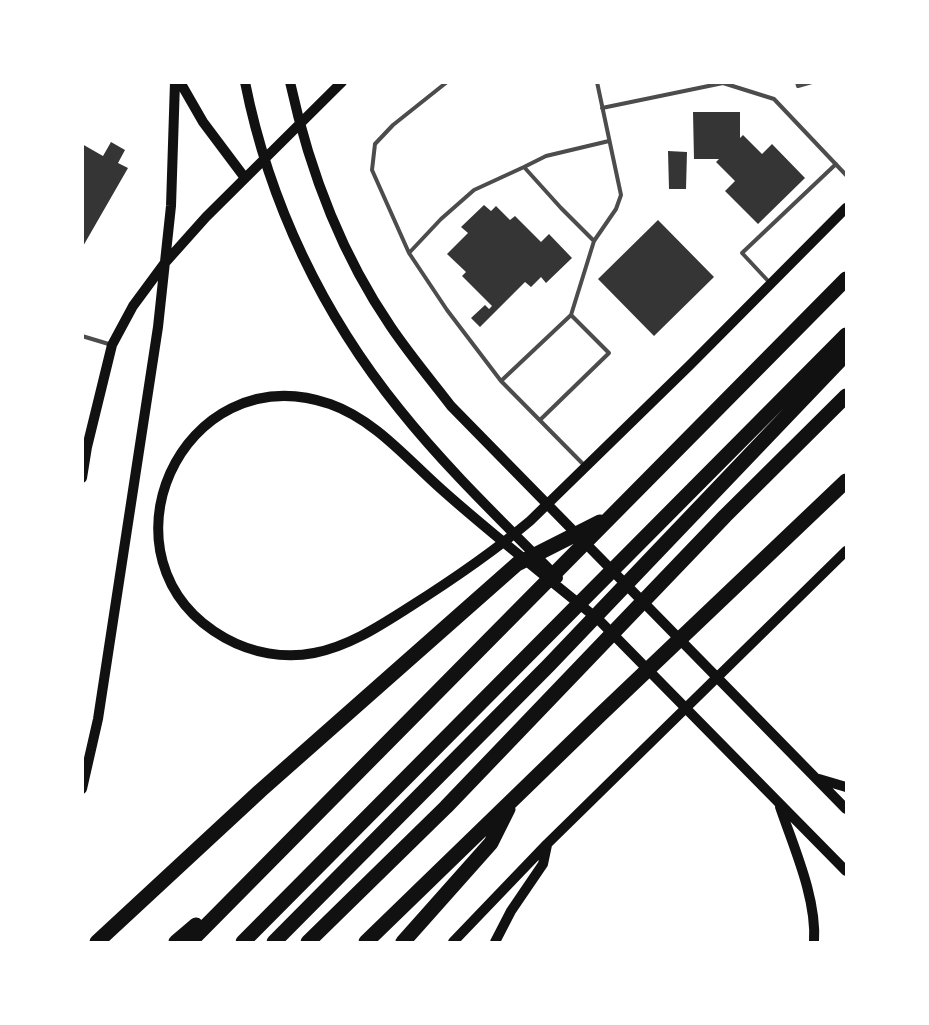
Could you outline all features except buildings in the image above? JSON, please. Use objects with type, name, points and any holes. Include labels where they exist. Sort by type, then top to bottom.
[{"type":"highway","points":[[190,942],[307,826],[846,279]]},
{"type":"highway","points":[[243,942],[846,335]]},
{"type":"highway","points":[[274,942],[549,665],[846,354]]},
{"type":"highway","points":[[308,942],[446,806],[725,516],[846,396]]},
{"type":"highway","points":[[366,942],[846,481]]},
{"type":"highway","points":[[98,942],[260,791],[517,564],[610,517]]},
{"type":"highway","points":[[403,942],[491,843],[514,798]]},
{"type":"highway","points":[[176,942],[307,826]]},
{"type":"main road","points":[[82,789],[98,719],[160,318],[171,206],[175,82]]},
{"type":"main road","points":[[180,82],[203,122],[245,178]]},
{"type":"main road","points":[[245,82],[274,188],[309,269],[360,358],[400,410],[463,481],[846,871]]},
{"type":"main road","points":[[290,82],[304,138],[321,191],[348,251],[373,298],[407,349],[451,406],[846,809]]},
{"type":"main road","points":[[82,478],[87,447],[112,345],[122,324],[147,284],[174,252],[245,178],[342,82]]},
{"type":"main road","points":[[600,621],[448,496],[376,430],[354,414],[328,403],[309,398],[278,396],[261,398],[237,406],[214,419],[199,430],[177,457],[160,503],[158,532],[160,550],[175,590],[193,613],[216,633],[255,651],[281,655],[312,654],[367,634],[439,589],[514,534],[558,495],[846,208]]},
{"type":"main road","points":[[452,942],[548,844],[846,551]]},
{"type":"main road","points":[[816,778],[846,787]]},
{"type":"main road","points":[[779,804],[806,886],[812,912],[814,942]]},
{"type":"main road","points":[[495,942],[511,911],[543,864],[548,844]]},
{"type":"lane","points":[[447,82],[393,125],[375,144],[372,170],[409,253],[447,310],[501,381],[586,467]]},
{"type":"lane","points":[[501,381],[571,315],[594,241],[616,209],[621,195],[597,82]]},
{"type":"lane","points":[[798,82],[798,86],[812,82]]},
{"type":"lane","points":[[602,108],[723,83],[774,99],[846,175]]},
{"type":"lane","points":[[409,253],[441,219],[474,190],[546,156],[609,141]]},
{"type":"lane","points":[[771,284],[742,253],[836,164]]},
{"type":"lane","points":[[524,167],[594,241]]},
{"type":"lane","points":[[540,420],[609,353],[571,315]]},
{"type":"lane","points":[[82,336],[112,345]]}]
